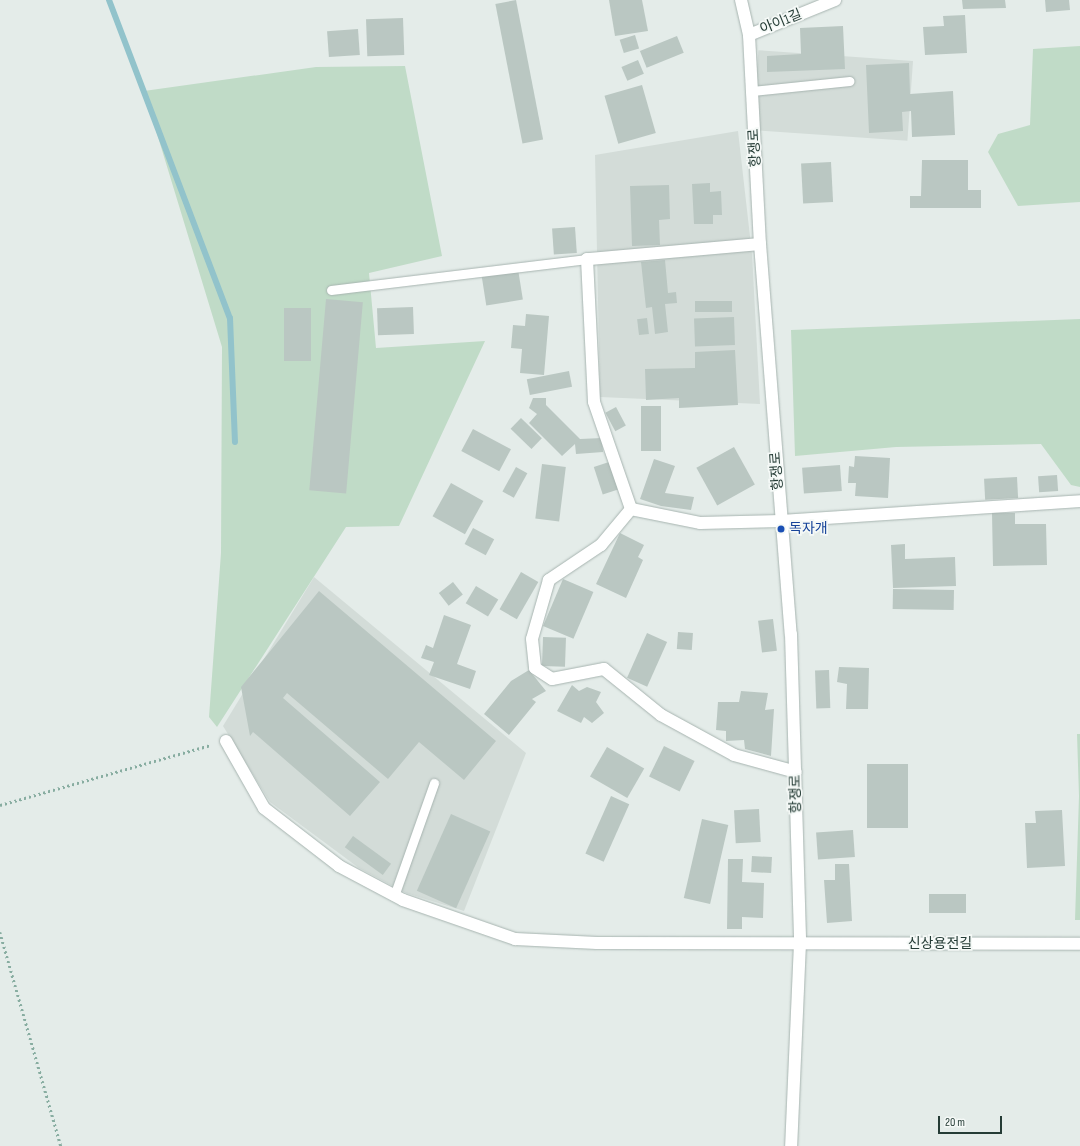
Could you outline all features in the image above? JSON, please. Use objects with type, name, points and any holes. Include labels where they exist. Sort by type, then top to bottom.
[{"type":"street","name":"항쟁로","points":[[741,0],[749,35],[760,244],[790,634],[796,772],[800,943],[791,1146]]},
{"type":"street","name":"아이1길","points":[[749,35],[835,0]]},
{"type":"street","points":[[631,509],[594,402],[586,259],[760,244]]},
{"type":"street","points":[[631,509],[700,522],[781,521],[1080,501]]},
{"type":"street","points":[[631,509],[601,544],[549,580],[532,639],[535,668],[552,679],[604,669],[662,715],[734,755],[796,772]]},
{"type":"street","points":[[226,741],[264,808],[339,866],[394,896],[515,939],[534,942],[800,943]]},
{"type":"street","name":"신상용전길","points":[[800,943],[1080,944]]},
{"type":"lane","points":[[752,90],[849,81]]},
{"type":"lane","points":[[331,290],[586,259]]},
{"type":"lane","points":[[394,896],[434,783]]},
{"type":"path","points":[[0,805],[226,741]]},
{"type":"path","points":[[0,932],[60,1146]]},
{"type":"shaded area","points":[[758,50],[913,61],[907,141],[753,130]]},
{"type":"shaded area","points":[[738,131],[752,254],[760,404],[600,397],[595,155]]},
{"type":"shaded area","points":[[314,577],[526,753],[464,911],[406,893],[359,868],[270,802],[223,726]]},
{"type":"green space","points":[[1080,46],[1080,202],[1018,206],[988,152],[998,134],[1030,125],[1033,49]]},
{"type":"green space","points":[[405,66],[442,256],[369,273],[376,348],[485,341],[399,526],[346,527],[217,727],[209,717],[221,553],[222,347],[144,91],[316,67]]},
{"type":"green space","points":[[1080,319],[1080,487],[1071,485],[1041,444],[896,447],[795,456],[791,330]]},
{"type":"green space","points":[[1077,734],[1080,734],[1080,920],[1075,920],[1079,796]]},
{"type":"building","points":[[516,0],[543,139],[522,143],[495,4]]},
{"type":"building","points":[[609,0],[642,0],[648,31],[615,36]]},
{"type":"building","points":[[962,0],[1005,0],[1006,8],[963,9]]},
{"type":"building","points":[[1045,0],[1069,0],[1070,10],[1046,12]]},
{"type":"building","points":[[965,15],[967,53],[925,55],[923,27],[944,26],[943,16]]},
{"type":"building","points":[[403,18],[404,55],[367,56],[366,19]]},
{"type":"building","points":[[843,26],[845,69],[767,72],[767,56],[801,54],[800,28]]},
{"type":"building","points":[[358,29],[360,55],[329,57],[327,31]]},
{"type":"building","points":[[635,35],[639,48],[624,53],[620,40]]},
{"type":"building","points":[[677,36],[684,53],[647,68],[640,51]]},
{"type":"building","points":[[638,60],[644,74],[627,81],[621,67]]},
{"type":"building","points":[[909,63],[910,94],[953,91],[955,135],[912,137],[911,111],[902,112],[903,131],[869,133],[866,65]]},
{"type":"building","points":[[642,85],[656,133],[618,144],[605,96]]},
{"type":"building","points":[[922,160],[968,160],[968,190],[981,190],[981,208],[910,208],[910,196],[921,196]]},
{"type":"building","points":[[831,162],[833,202],[803,204],[801,164]]},
{"type":"building","points":[[710,183],[710,192],[721,191],[722,215],[713,215],[713,224],[694,224],[692,184]]},
{"type":"building","points":[[669,185],[670,219],[659,220],[660,245],[632,246],[630,186]]},
{"type":"building","points":[[575,227],[577,253],[554,255],[552,229]]},
{"type":"building","points":[[665,260],[668,293],[676,292],[677,303],[665,304],[668,332],[655,334],[652,307],[646,308],[641,262]]},
{"type":"building","points":[[518,269],[523,300],[486,305],[481,275]]},
{"type":"building","points":[[326,299],[363,302],[346,493],[309,490]]},
{"type":"building","points":[[695,301],[732,301],[732,312],[695,312]]},
{"type":"building","points":[[413,307],[414,334],[378,335],[377,308]]},
{"type":"building","points":[[284,308],[311,308],[311,361],[284,361]]},
{"type":"building","points":[[526,314],[549,316],[544,375],[520,373],[522,349],[511,348],[513,325],[525,326]]},
{"type":"building","points":[[734,317],[735,345],[695,346],[694,318]]},
{"type":"building","points":[[647,318],[649,334],[639,335],[637,319]]},
{"type":"building","points":[[735,350],[738,405],[679,408],[679,398],[646,400],[645,369],[695,368],[695,352]]},
{"type":"building","points":[[569,371],[572,387],[530,395],[527,379]]},
{"type":"building","points":[[533,398],[546,398],[546,405],[580,439],[602,438],[603,452],[576,454],[575,444],[562,456],[529,423],[537,414],[529,408]]},
{"type":"building","points":[[641,406],[661,406],[661,451],[641,451]]},
{"type":"building","points":[[616,407],[626,426],[615,431],[605,413]]},
{"type":"building","points":[[521,418],[542,438],[531,449],[511,429]]},
{"type":"building","points":[[473,429],[511,449],[499,471],[461,451]]},
{"type":"building","points":[[734,447],[755,485],[717,505],[696,468]]},
{"type":"building","points":[[855,456],[890,458],[888,498],[855,496],[856,483],[848,483],[849,466],[854,467]]},
{"type":"building","points":[[654,459],[675,466],[665,493],[694,497],[691,510],[661,506],[640,499]]},
{"type":"building","points":[[609,462],[618,490],[603,495],[594,467]]},
{"type":"building","points":[[542,464],[566,467],[559,522],[535,519]]},
{"type":"building","points":[[840,465],[842,491],[804,494],[802,468]]},
{"type":"building","points":[[516,467],[527,473],[514,498],[502,491]]},
{"type":"building","points":[[1057,475],[1058,491],[1039,492],[1038,476]]},
{"type":"building","points":[[1017,477],[1018,498],[985,500],[984,479]]},
{"type":"building","points":[[451,483],[483,501],[465,534],[433,516]]},
{"type":"building","points":[[992,513],[1015,513],[1015,524],[1046,524],[1047,565],[993,566]]},
{"type":"building","points":[[473,528],[494,539],[486,555],[465,544]]},
{"type":"building","points":[[620,533],[644,545],[638,557],[643,560],[626,598],[596,584]]},
{"type":"building","points":[[905,544],[905,559],[955,557],[956,586],[893,588],[891,545]]},
{"type":"building","points":[[521,572],[538,582],[517,619],[500,609]]},
{"type":"building","points":[[563,579],[593,592],[573,639],[543,626]]},
{"type":"building","points":[[453,582],[463,595],[449,606],[439,593]]},
{"type":"building","points":[[476,586],[498,599],[488,617],[466,603]]},
{"type":"building","points":[[893,589],[954,590],[954,610],[893,609]]},
{"type":"building","points":[[319,591],[496,741],[464,780],[419,742],[388,779],[287,693],[283,698],[380,782],[350,816],[253,732],[250,736],[241,687]]},
{"type":"building","points":[[444,615],[471,625],[457,664],[476,671],[470,689],[429,675],[434,662],[421,658],[426,645],[433,648]]},
{"type":"building","points":[[773,619],[777,651],[762,653],[758,621]]},
{"type":"building","points":[[678,632],[693,633],[692,650],[677,649]]},
{"type":"building","points":[[647,633],[667,642],[647,687],[627,678]]},
{"type":"building","points":[[543,637],[566,638],[565,667],[542,666]]},
{"type":"building","points":[[839,667],[869,668],[868,709],[846,709],[847,684],[837,682]]},
{"type":"building","points":[[529,670],[546,691],[532,699],[536,702],[509,735],[484,714],[511,681]]},
{"type":"building","points":[[815,670],[829,670],[830,708],[816,708]]},
{"type":"building","points":[[572,685],[579,691],[587,687],[601,692],[596,702],[604,713],[592,723],[584,717],[581,723],[557,711]]},
{"type":"building","points":[[741,691],[768,693],[765,710],[774,709],[771,756],[745,749],[744,740],[726,741],[726,731],[716,730],[718,702],[739,702]]},
{"type":"building","points":[[664,746],[695,761],[680,791],[649,777]]},
{"type":"building","points":[[607,747],[644,768],[627,798],[590,776]]},
{"type":"building","points":[[867,764],[908,764],[908,828],[867,828]]},
{"type":"building","points":[[611,796],[629,804],[604,862],[585,854]]},
{"type":"building","points":[[759,809],[761,842],[736,843],[734,810]]},
{"type":"building","points":[[1062,810],[1065,866],[1027,868],[1025,823],[1036,823],[1035,811]]},
{"type":"building","points":[[451,814],[490,831],[456,908],[417,891]]},
{"type":"building","points":[[702,819],[728,825],[710,904],[684,898]]},
{"type":"building","points":[[853,830],[855,857],[818,860],[816,833]]},
{"type":"building","points":[[353,836],[391,864],[383,875],[345,847]]},
{"type":"building","points":[[752,856],[772,857],[771,873],[751,872]]},
{"type":"building","points":[[728,859],[743,859],[742,882],[764,883],[763,918],[742,917],[742,929],[727,929]]},
{"type":"building","points":[[835,864],[849,864],[852,921],[827,923],[824,880],[835,880]]},
{"type":"building","points":[[929,894],[966,894],[966,913],[929,913]]},
{"type":"waterway","points":[[109,0],[230,318],[235,442]]},
{"type":"place","name":"독자개","points":[[781,529]]}]
